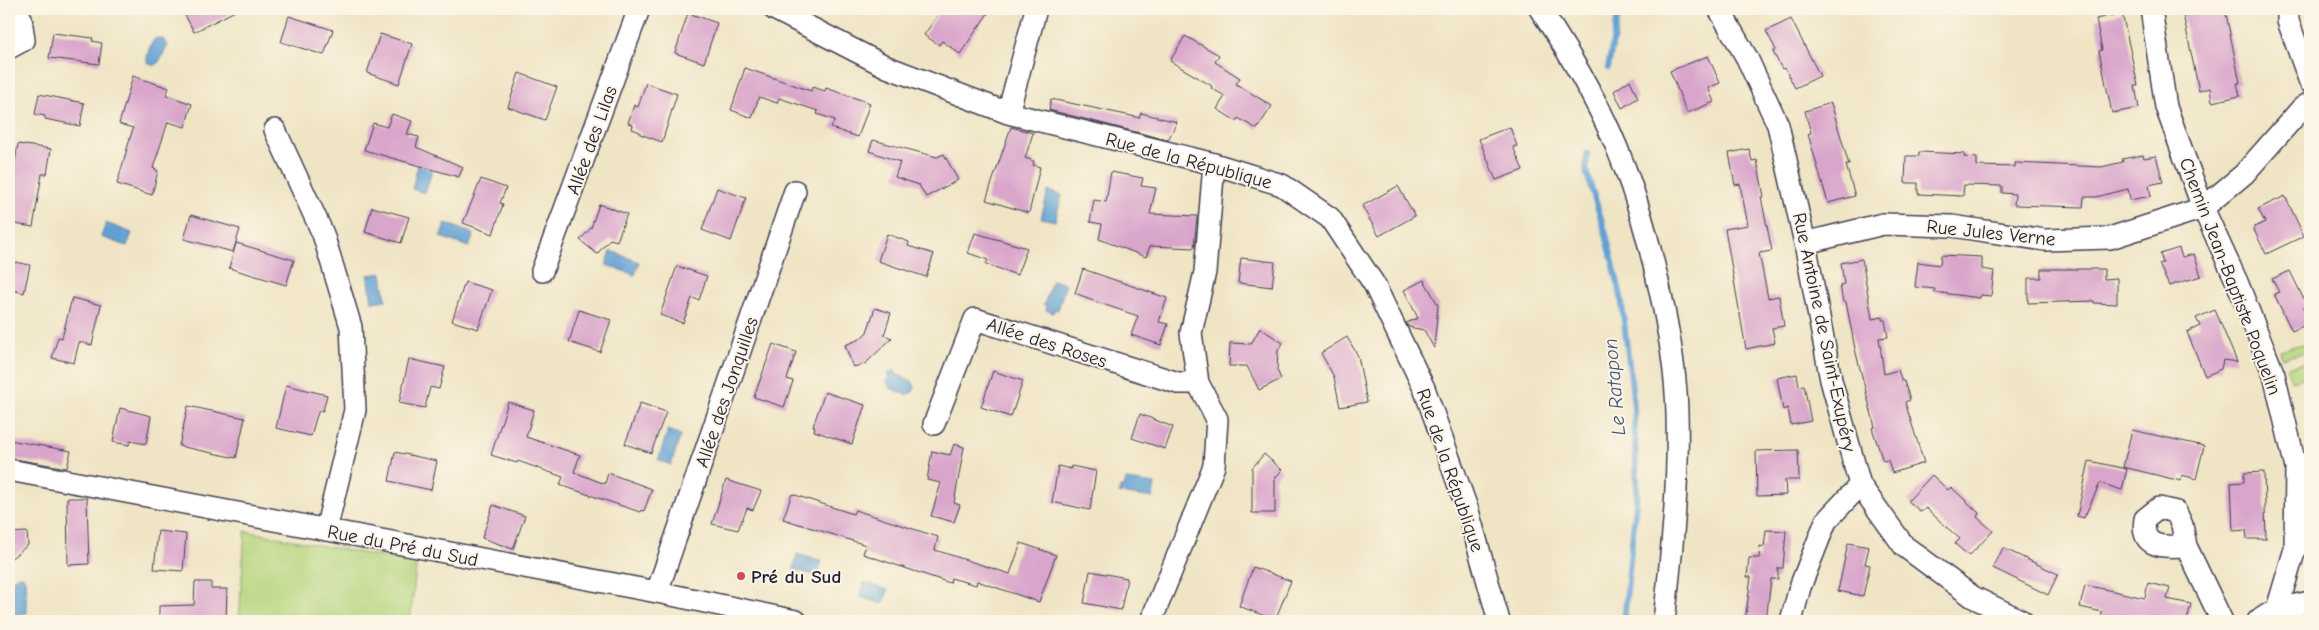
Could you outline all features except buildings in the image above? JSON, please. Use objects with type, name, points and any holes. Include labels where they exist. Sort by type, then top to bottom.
[{"type":"street","name":"Allée des Lilas","points":[[542,271],[639,9]]},
{"type":"street","name":"Rue de la République","points":[[774,9],[887,68],[1008,113],[1214,164],[1282,185],[1330,218],[1374,284],[1424,388],[1468,511],[1499,621]]},
{"type":"street","points":[[1008,113],[1036,9]]},
{"type":"street","points":[[1540,9],[1572,60],[1624,164],[1646,229],[1664,307],[1672,356],[1677,412],[1677,505],[1664,621]]},
{"type":"street","name":"Rue Antoine de Saint-Exupéry","points":[[1719,9],[1747,58],[1778,124],[1805,243],[1831,380],[1860,485],[1904,546],[1973,597],[2022,621]]},
{"type":"street","name":"Chemin Jean-Baptiste Poquelin","points":[[2151,9],[2166,107],[2203,208],[2238,282],[2274,375],[2296,468],[2295,548],[2277,610]]},
{"type":"street","points":[[2288,9],[2288,21],[2310,82]]},
{"type":"street","points":[[9,17],[21,18],[24,40],[9,48]]},
{"type":"street","name":"Rue Jules Verne","points":[[1805,243],[1883,224],[1952,226],[2045,240],[2110,238],[2203,208],[2244,174],[2302,108],[2310,103]]},
{"type":"street","points":[[275,130],[323,234],[351,327],[355,410],[326,530]]},
{"type":"street","points":[[1151,621],[1214,466],[1216,419],[1198,383],[1190,333],[1205,272],[1214,164]]},
{"type":"street","name":"Allée des Jonquilles","points":[[657,592],[795,191]]},
{"type":"street","name":"Allée des Roses","points":[[934,424],[975,319],[1178,383],[1198,383]]},
{"type":"street","name":"Rue du Pré du Sud","points":[[9,470],[657,592],[773,619],[796,621]]},
{"type":"street","points":[[1791,621],[1800,587],[1826,521],[1860,485]]},
{"type":"street","points":[[2186,546],[2222,621]]},
{"type":"street","points":[[2258,621],[2277,610],[2310,602]]},
{"type":"green space","points":[[2310,342],[2310,352],[2282,358],[2280,350]]},
{"type":"green space","points":[[2310,362],[2310,377],[2291,381],[2286,367]]},
{"type":"green space","points":[[245,531],[415,563],[416,569],[410,621],[239,621]]},
{"type":"water","points":[[156,38],[163,39],[168,45],[159,62],[154,66],[147,62],[147,59],[150,46]]},
{"type":"water","points":[[418,165],[433,168],[425,193],[412,189]]},
{"type":"water","points":[[1048,191],[1062,195],[1055,221],[1041,218]]},
{"type":"water","points":[[106,223],[132,233],[127,246],[101,237]]},
{"type":"water","points":[[446,223],[474,234],[469,247],[440,237]]},
{"type":"water","points":[[611,251],[639,262],[635,275],[606,265]]},
{"type":"water","points":[[382,273],[386,300],[372,302],[368,275]]},
{"type":"water","points":[[1052,280],[1066,284],[1058,310],[1055,309],[1053,313],[1046,310],[1047,306],[1044,305]]},
{"type":"water","points":[[894,370],[896,374],[912,381],[915,387],[913,392],[906,395],[890,388],[887,382],[888,373]]},
{"type":"water","points":[[668,430],[681,435],[671,465],[658,460]]},
{"type":"water","points":[[1126,480],[1155,484],[1153,498],[1119,493],[1120,487],[1124,487]]},
{"type":"water","points":[[797,554],[822,561],[817,576],[793,569]]},
{"type":"water","points":[[16,576],[23,576],[25,580],[27,613],[9,615],[9,580]]},
{"type":"water","points":[[864,582],[888,590],[883,604],[859,597]]},
{"type":"waterway","name":"Le Ratapon","points":[[1608,68],[1619,9]]},
{"type":"waterway","name":"Le Ratapon","points":[[1587,154],[1586,171],[1606,234],[1621,296],[1634,406],[1637,492],[1624,621]]},
{"type":"place","name":"Pré du Sud","points":[[741,576]]}]
